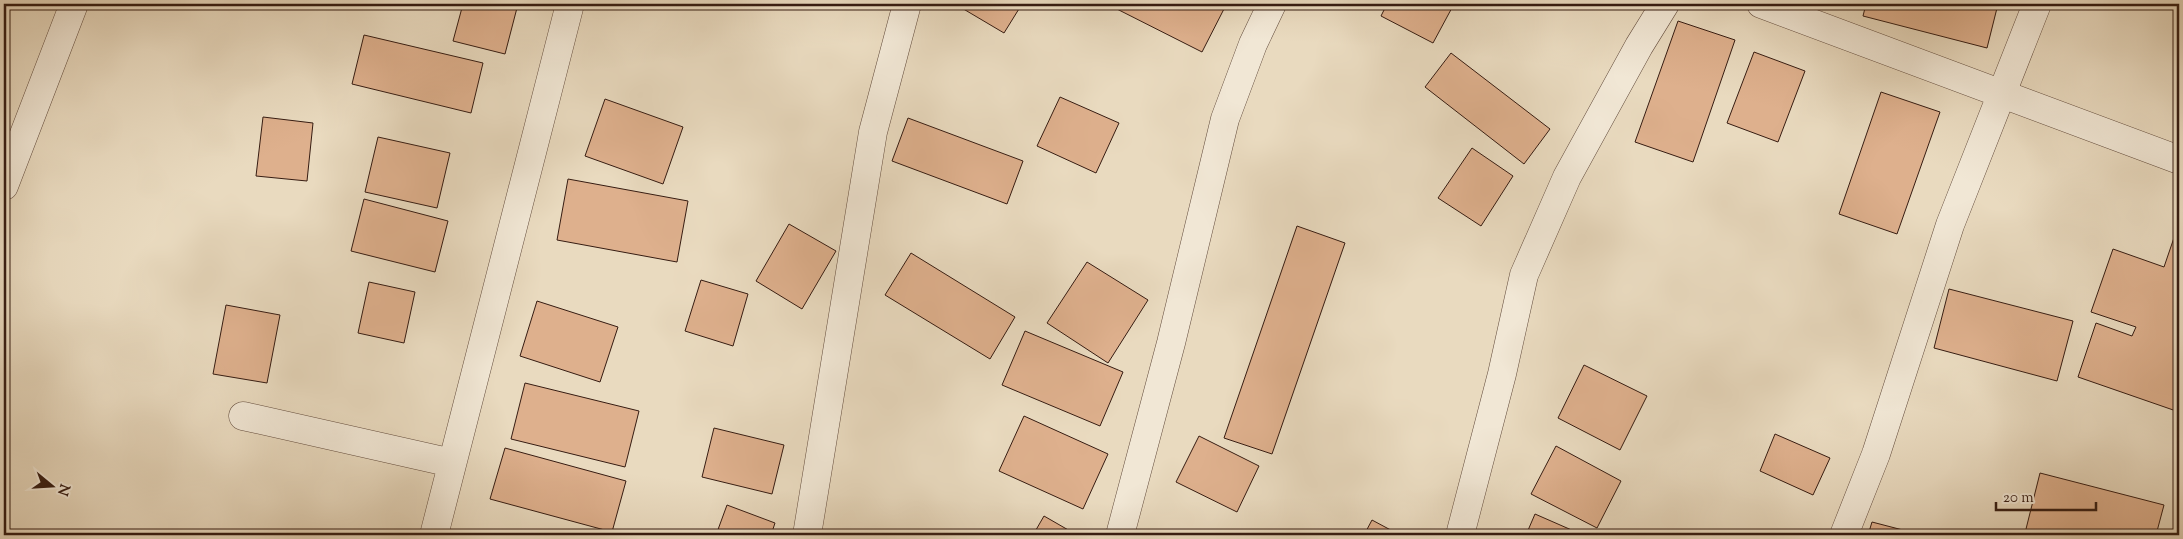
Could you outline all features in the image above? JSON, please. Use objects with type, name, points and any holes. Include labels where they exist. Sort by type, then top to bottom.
[{"type":"street","points":[[4,186],[74,4]]},
{"type":"street","points":[[434,535],[570,4]]},
{"type":"street","points":[[807,535],[873,132],[907,4]]},
{"type":"street","points":[[1120,535],[1171,343],[1225,119],[1253,44],[1272,4]]},
{"type":"street","points":[[1460,535],[1502,374],[1524,275],[1567,177],[1639,46],[1665,4]]},
{"type":"street","points":[[1761,4],[2179,160]]},
{"type":"street","points":[[1844,535],[1876,454],[1950,225],[2037,4]]},
{"type":"street","points":[[243,416],[452,464]]},
{"type":"building","points":[[463,4],[518,4],[505,54],[453,41]]},
{"type":"building","points":[[955,4],[1022,4],[1004,33]]},
{"type":"building","points":[[1107,4],[1224,4],[1226,5],[1202,52]]},
{"type":"building","points":[[1387,4],[1454,4],[1433,43],[1381,16]]},
{"type":"building","points":[[1866,4],[1998,4],[1987,48],[1863,16]]},
{"type":"building","points":[[1678,21],[1735,40],[1693,162],[1635,142]]},
{"type":"building","points":[[364,35],[483,63],[471,113],[352,84]]},
{"type":"building","points":[[1754,52],[1805,71],[1778,142],[1727,123]]},
{"type":"building","points":[[1451,53],[1550,129],[1524,164],[1425,87]]},
{"type":"building","points":[[1881,92],[1940,112],[1897,234],[1839,214]]},
{"type":"building","points":[[1060,97],[1119,123],[1096,173],[1037,146]]},
{"type":"building","points":[[605,99],[683,127],[663,184],[585,156]]},
{"type":"building","points":[[263,117],[313,123],[307,181],[256,176]]},
{"type":"building","points":[[908,118],[1023,161],[1007,204],[892,161]]},
{"type":"building","points":[[378,137],[450,153],[437,208],[365,192]]},
{"type":"building","points":[[1472,148],[1513,176],[1481,226],[1438,198]]},
{"type":"building","points":[[568,179],[688,201],[677,262],[557,240]]},
{"type":"building","points":[[364,199],[448,221],[435,272],[351,251]]},
{"type":"building","points":[[789,224],[836,251],[802,309],[756,281]]},
{"type":"building","points":[[1297,226],[1345,243],[1272,454],[1224,438]]},
{"type":"building","points":[[2178,226],[2179,412],[2078,377],[2096,323],[2132,336],[2136,327],[2091,312],[2113,249],[2164,267]]},
{"type":"building","points":[[911,253],[1015,317],[990,359],[885,295]]},
{"type":"building","points":[[1087,262],[1148,300],[1108,363],[1047,323]]},
{"type":"building","points":[[701,280],[748,294],[733,346],[685,331]]},
{"type":"building","points":[[369,282],[415,292],[404,343],[358,333]]},
{"type":"building","points":[[1949,289],[2073,321],[2057,381],[1934,348]]},
{"type":"building","points":[[537,301],[618,327],[600,382],[520,356]]},
{"type":"building","points":[[226,305],[280,315],[267,383],[213,374]]},
{"type":"building","points":[[1025,331],[1123,372],[1100,426],[1002,385]]},
{"type":"building","points":[[1584,365],[1647,396],[1620,450],[1558,418]]},
{"type":"building","points":[[525,383],[639,411],[625,467],[511,439]]},
{"type":"building","points":[[1024,416],[1108,454],[1083,509],[999,471]]},
{"type":"building","points":[[714,428],[784,445],[772,494],[702,477]]},
{"type":"building","points":[[1775,434],[1830,458],[1813,495],[1760,471]]},
{"type":"building","points":[[1199,436],[1259,466],[1237,512],[1176,482]]},
{"type":"building","points":[[1556,446],[1621,481],[1597,528],[1531,494]]},
{"type":"building","points":[[505,448],[626,481],[612,532],[490,499]]},
{"type":"building","points":[[2040,473],[2164,505],[2156,535],[2034,535],[2025,533]]},
{"type":"building","points":[[727,505],[775,523],[771,535],[716,535]]},
{"type":"building","points":[[1535,514],[1583,535],[1526,535]]},
{"type":"building","points":[[1044,516],[1077,535],[1033,535]]},
{"type":"building","points":[[1372,520],[1400,535],[1364,535]]},
{"type":"building","points":[[1872,522],[1922,535],[1868,535]]}]
